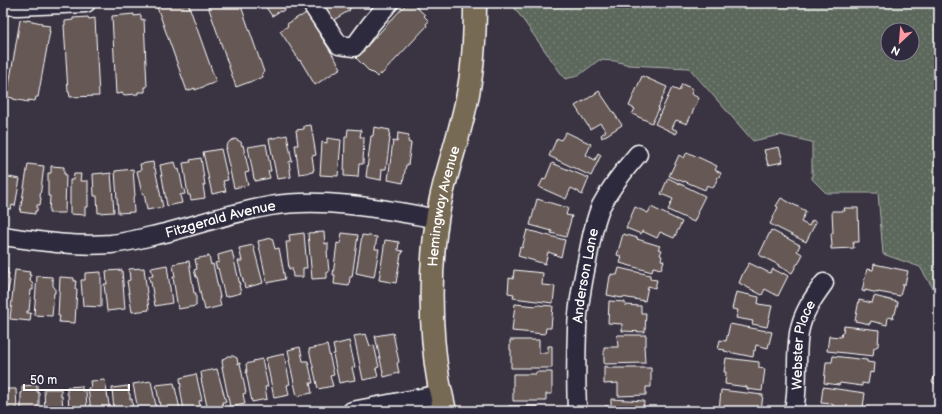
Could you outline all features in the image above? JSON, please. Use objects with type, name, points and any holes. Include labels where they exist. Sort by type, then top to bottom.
[{"type":"main road","name":"Hemingway Avenue","points":[[443,402],[433,340],[432,297],[434,254],[440,204],[469,88],[475,35],[475,3]]},
{"type":"street","points":[[3,5],[17,6],[86,3]]},
{"type":"street","points":[[311,3],[339,45],[354,47],[389,3]]},
{"type":"street","name":"Anderson Lane","points":[[577,411],[577,328],[580,298],[593,232],[601,208],[611,188],[638,154]]},
{"type":"street","name":"Fitzgerald Avenue","points":[[3,236],[53,243],[83,245],[112,244],[271,206],[308,202],[348,204],[438,219]]},
{"type":"street","name":"Webster Place","points":[[794,411],[796,399],[799,332],[813,298],[824,283]]},
{"type":"street","points":[[352,411],[443,402]]},
{"type":"green space","points":[[511,3],[939,3],[939,298],[920,267],[883,254],[878,193],[826,193],[812,179],[812,142],[780,135],[753,141],[689,68],[629,65],[615,61],[599,60],[578,76],[565,79]]},
{"type":"building","points":[[165,3],[188,3],[216,82],[195,90],[195,88],[187,91],[157,7]]},
{"type":"building","points":[[207,3],[240,3],[264,72],[262,73],[263,77],[236,87]]},
{"type":"building","points":[[263,3],[292,4],[281,12],[280,11],[272,16]]},
{"type":"building","points":[[320,3],[353,3],[355,5],[349,9],[350,10],[332,21]]},
{"type":"building","points":[[407,3],[412,3],[425,15],[424,16],[429,21],[426,24],[427,26],[381,75],[380,73],[377,77],[356,58]]},
{"type":"building","points":[[306,13],[341,68],[315,85],[280,31],[288,26],[287,24]]},
{"type":"building","points":[[134,14],[134,16],[141,15],[141,20],[144,19],[147,87],[145,87],[145,92],[138,92],[138,94],[116,94],[112,16]]},
{"type":"building","points":[[88,17],[89,19],[95,18],[99,96],[70,97],[68,92],[64,25],[65,21],[73,20],[73,18]]},
{"type":"building","points":[[20,20],[42,23],[42,25],[50,26],[38,97],[36,97],[35,101],[28,100],[28,102],[7,97]]},
{"type":"building","points":[[642,76],[667,87],[652,123],[632,114],[635,109],[629,106]]},
{"type":"building","points":[[682,84],[693,89],[691,94],[699,98],[687,124],[676,120],[672,128],[678,131],[676,134],[655,124],[672,88],[679,91]]},
{"type":"building","points":[[599,91],[622,125],[602,138],[601,135],[606,131],[600,123],[590,129],[575,106]]},
{"type":"building","points":[[311,125],[316,155],[312,156],[314,170],[313,172],[299,174],[295,145],[298,145],[296,130],[304,129],[304,126]]},
{"type":"building","points":[[374,127],[390,130],[386,169],[382,169],[381,180],[366,177],[371,136],[373,136]]},
{"type":"building","points":[[348,129],[361,130],[360,137],[364,137],[363,164],[359,164],[358,177],[344,176],[345,137],[347,137]]},
{"type":"building","points":[[566,132],[591,144],[586,155],[595,160],[598,153],[601,155],[591,176],[549,156],[557,138],[561,140]]},
{"type":"building","points":[[398,133],[409,135],[408,142],[411,143],[408,165],[406,165],[403,183],[388,180],[393,141],[397,142]]},
{"type":"building","points":[[287,135],[292,161],[289,162],[291,177],[277,179],[269,139]]},
{"type":"building","points":[[327,138],[341,140],[338,176],[320,175],[322,142],[327,143]]},
{"type":"building","points":[[235,139],[241,142],[242,146],[243,145],[249,172],[245,173],[248,185],[234,188],[225,149],[227,149],[226,146],[230,141]]},
{"type":"building","points":[[266,144],[271,171],[268,171],[270,178],[255,181],[248,147]]},
{"type":"building","points":[[779,147],[783,162],[768,165],[764,150]]},
{"type":"building","points":[[221,149],[228,180],[223,181],[226,191],[212,194],[203,152]]},
{"type":"building","points":[[687,152],[717,166],[715,170],[721,173],[714,187],[712,188],[707,185],[705,190],[669,176],[679,155],[684,158]]},
{"type":"building","points":[[201,158],[205,185],[203,185],[205,198],[191,200],[190,195],[188,195],[183,163]]},
{"type":"building","points":[[153,162],[163,207],[147,210],[144,193],[142,194],[137,171],[141,170],[140,164]]},
{"type":"building","points":[[175,162],[177,170],[179,169],[185,194],[180,195],[182,203],[167,206],[160,165]]},
{"type":"building","points":[[552,163],[589,178],[582,195],[571,188],[566,199],[539,187],[543,179],[545,180]]},
{"type":"building","points":[[28,164],[44,166],[40,205],[37,205],[37,211],[35,211],[35,214],[20,212]]},
{"type":"building","points":[[51,166],[64,167],[64,174],[66,174],[65,213],[49,213],[50,196],[48,196],[48,173],[51,173]]},
{"type":"building","points":[[133,169],[135,196],[133,197],[134,212],[118,213],[115,171]]},
{"type":"building","points":[[111,173],[114,212],[98,213],[97,196],[94,196],[93,174]]},
{"type":"building","points":[[74,174],[81,174],[80,181],[88,181],[88,207],[85,207],[85,215],[70,214],[70,180],[73,180]]},
{"type":"building","points":[[3,176],[20,179],[15,206],[12,205],[11,209],[3,208]]},
{"type":"building","points":[[668,178],[705,196],[694,222],[668,210],[673,199],[661,194]]},
{"type":"building","points":[[781,198],[806,211],[801,222],[809,226],[812,220],[816,222],[806,242],[770,224],[778,207],[776,206]]},
{"type":"building","points":[[537,199],[568,208],[566,215],[572,216],[566,237],[551,233],[552,231],[530,225]]},
{"type":"building","points":[[635,207],[648,213],[651,207],[682,222],[674,238],[660,232],[657,238],[642,231],[641,234],[626,228]]},
{"type":"building","points":[[844,208],[858,208],[859,242],[853,242],[854,248],[831,249],[831,233],[833,233],[832,211],[845,211]]},
{"type":"building","points":[[527,230],[565,240],[561,257],[548,252],[545,264],[518,256]]},
{"type":"building","points":[[771,230],[800,245],[797,251],[802,254],[802,256],[792,273],[759,255]]},
{"type":"building","points":[[324,232],[325,244],[328,243],[327,251],[329,272],[327,272],[327,278],[312,279],[308,233]]},
{"type":"building","points":[[304,233],[307,268],[303,268],[303,277],[293,277],[292,268],[289,269],[286,242],[290,242],[289,235]]},
{"type":"building","points":[[342,233],[358,235],[352,277],[350,277],[349,286],[334,284],[335,275],[333,275],[337,243],[340,244]]},
{"type":"building","points":[[623,234],[660,246],[658,249],[662,250],[660,255],[662,256],[661,260],[664,261],[661,269],[653,267],[652,272],[620,263],[622,257],[617,255]]},
{"type":"building","points":[[362,235],[377,237],[375,249],[379,249],[374,277],[356,273]]},
{"type":"building","points":[[272,238],[275,249],[279,248],[285,279],[267,283],[258,241]]},
{"type":"building","points":[[385,240],[399,242],[398,250],[403,251],[401,254],[396,283],[379,280]]},
{"type":"building","points":[[253,245],[263,283],[245,288],[238,261],[242,261],[239,248]]},
{"type":"building","points":[[232,251],[241,293],[225,297],[218,268],[217,269],[215,263],[219,262],[218,255]]},
{"type":"building","points":[[209,256],[211,265],[213,264],[221,306],[205,310],[194,270],[197,269],[195,259]]},
{"type":"building","points":[[189,261],[194,293],[196,293],[196,306],[178,309],[173,277],[175,277],[173,264]]},
{"type":"building","points":[[749,263],[770,273],[773,269],[788,276],[778,296],[765,289],[762,295],[739,283]]},
{"type":"building","points":[[874,264],[908,271],[900,296],[865,290],[865,292],[862,291],[867,269],[873,270]]},
{"type":"building","points":[[167,265],[172,303],[155,306],[149,276],[153,276],[151,268]]},
{"type":"building","points":[[3,268],[8,269],[7,273],[9,273],[8,278],[10,281],[4,309],[3,308]]},
{"type":"building","points":[[144,268],[149,310],[132,312],[127,281],[130,280],[129,269]]},
{"type":"building","points":[[619,268],[650,275],[650,279],[657,280],[655,288],[648,286],[645,301],[607,295],[610,276],[611,274],[617,275]]},
{"type":"building","points":[[15,270],[30,272],[29,275],[31,275],[30,281],[33,284],[33,290],[31,290],[29,311],[27,311],[27,313],[31,313],[30,321],[10,319]]},
{"type":"building","points":[[122,270],[125,309],[107,311],[104,284],[107,284],[106,271]]},
{"type":"building","points":[[514,270],[543,273],[542,285],[555,286],[553,303],[513,298],[514,294],[508,293],[509,278],[513,279]]},
{"type":"building","points":[[101,272],[101,307],[83,306],[81,280],[85,280],[85,273]]},
{"type":"building","points":[[37,276],[52,277],[55,293],[52,316],[34,315]]},
{"type":"building","points":[[60,277],[74,278],[74,281],[76,281],[75,323],[59,322]]},
{"type":"building","points":[[736,292],[759,297],[758,304],[772,306],[767,327],[752,324],[753,321],[736,318],[738,310],[732,309]]},
{"type":"building","points":[[874,296],[898,302],[893,318],[888,317],[887,325],[871,321],[870,324],[855,321],[859,300],[872,303]]},
{"type":"building","points":[[609,301],[625,302],[625,305],[641,306],[641,313],[646,313],[645,332],[622,331],[622,324],[608,323]]},
{"type":"building","points":[[515,304],[553,306],[551,328],[546,328],[545,334],[512,331]]},
{"type":"building","points":[[730,324],[772,332],[768,348],[756,345],[753,357],[718,349],[720,340],[726,341]]},
{"type":"building","points":[[844,326],[879,330],[878,346],[874,348],[873,356],[827,351],[829,336],[841,337]]},
{"type":"building","points":[[393,333],[399,362],[397,363],[399,373],[384,377],[375,336]]},
{"type":"building","points":[[366,334],[370,346],[374,345],[379,367],[376,368],[378,377],[363,380],[354,336]]},
{"type":"building","points":[[617,335],[646,335],[646,345],[644,345],[645,363],[604,364],[604,347],[618,347]]},
{"type":"building","points":[[510,340],[539,340],[539,353],[548,353],[548,346],[552,346],[552,368],[511,368]]},
{"type":"building","points":[[349,341],[355,367],[352,368],[355,380],[339,383],[333,354],[335,354],[333,345]]},
{"type":"building","points":[[327,345],[334,375],[330,376],[333,386],[318,389],[309,349]]},
{"type":"building","points":[[300,347],[303,361],[308,361],[313,383],[310,383],[312,393],[297,396],[288,350]]},
{"type":"building","points":[[284,354],[290,384],[287,385],[289,395],[274,398],[266,358]]},
{"type":"building","points":[[228,356],[237,358],[238,364],[240,363],[246,393],[243,394],[245,404],[230,407],[222,367],[223,359]]},
{"type":"building","points":[[833,356],[867,360],[867,362],[874,363],[873,373],[870,372],[868,384],[862,383],[862,386],[840,383],[839,385],[824,383],[826,362],[832,362]]},
{"type":"building","points":[[726,358],[759,362],[759,368],[765,369],[762,391],[725,384],[726,372],[724,372]]},
{"type":"building","points":[[262,359],[268,386],[265,387],[267,399],[252,402],[246,372],[246,364]]},
{"type":"building","points":[[604,366],[608,368],[651,368],[651,387],[646,387],[646,395],[618,396],[618,383],[604,384]]},
{"type":"building","points":[[939,366],[939,386],[932,382]]},
{"type":"building","points":[[217,369],[226,402],[222,402],[223,407],[208,411],[201,379],[201,372]]},
{"type":"building","points":[[536,372],[552,372],[552,394],[546,394],[546,401],[513,401],[513,374],[536,374]]},
{"type":"building","points":[[196,374],[202,400],[199,401],[201,411],[184,411],[180,378]]},
{"type":"building","points":[[105,380],[110,411],[91,411],[88,388],[91,388],[90,381]]},
{"type":"building","points":[[151,381],[157,411],[138,410],[133,384]]},
{"type":"building","points":[[174,383],[180,409],[176,411],[161,411],[156,385]]},
{"type":"building","points":[[37,385],[37,392],[39,392],[39,411],[21,411],[22,386]]},
{"type":"building","points":[[82,386],[82,391],[86,390],[87,411],[69,411],[67,387]]},
{"type":"building","points":[[128,386],[130,399],[132,399],[133,411],[114,411],[112,388]]},
{"type":"building","points":[[823,387],[865,393],[863,407],[870,408],[869,411],[833,410],[833,404],[821,403]]},
{"type":"building","points":[[3,389],[16,389],[17,411],[3,411]]},
{"type":"building","points":[[44,389],[61,389],[63,411],[45,411]]},
{"type":"building","points":[[721,390],[763,395],[761,411],[749,409],[749,411],[719,411]]},
{"type":"building","points":[[611,399],[644,401],[643,411],[605,411],[605,406],[611,406]]},
{"type":"building","points":[[509,406],[538,406],[538,411],[509,411]]}]
